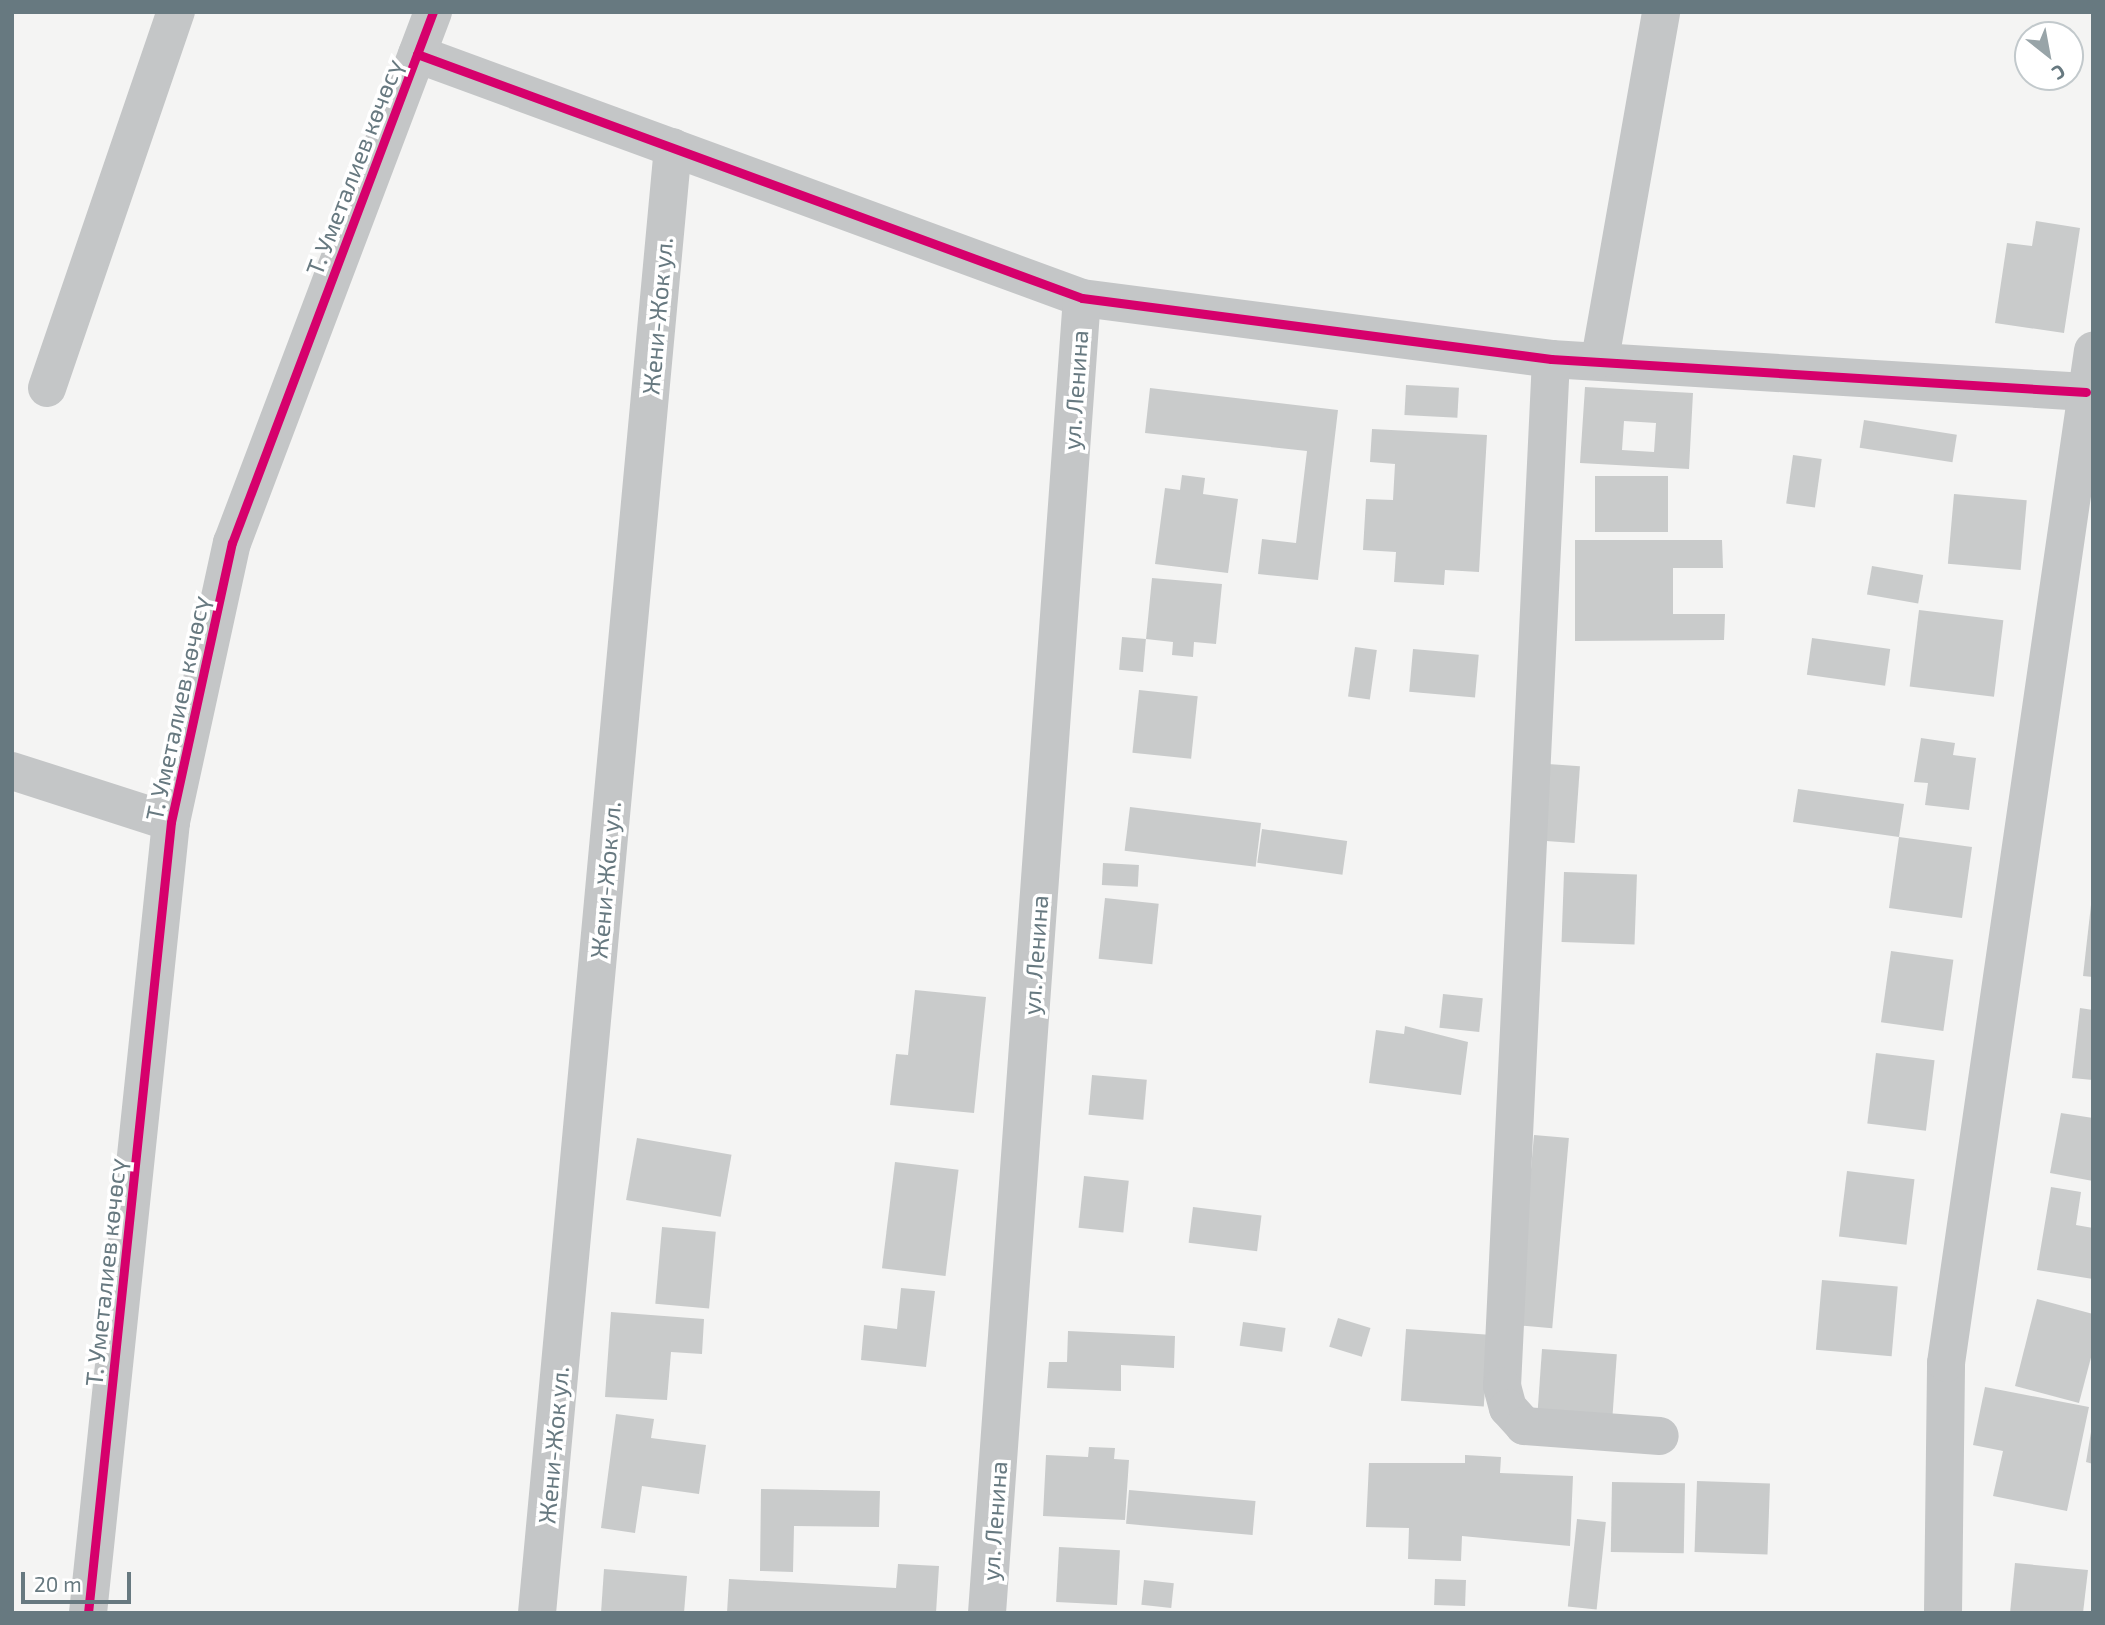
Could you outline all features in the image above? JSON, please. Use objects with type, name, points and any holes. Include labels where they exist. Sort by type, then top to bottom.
[{"type":"street","points":[[47,388],[176,12]]},
{"type":"street","name":"Т. Уметалиев көчөсү","points":[[88,1613],[171,822],[232,544],[433,12]]},
{"type":"street","points":[[1600,359],[1661,12]]},
{"type":"street","points":[[417,54],[1082,298],[1551,359],[1600,359],[2086,392]]},
{"type":"street","name":"Жени-Жок ул.","points":[[537,1613],[673,148]]},
{"type":"street","name":"ул. Ленина","points":[[987,1613],[1082,298]]},
{"type":"street","points":[[1943,1613],[1946,1363],[2093,351]]},
{"type":"street","points":[[1551,359],[1502,1387],[1508,1408],[1524,1426],[1660,1436]]},
{"type":"street","points":[[12,771],[171,822]]},
{"type":"building","points":[[2036,221],[2080,228],[2064,333],[1995,323],[2007,243],[2032,246]]},
{"type":"building","points":[[1406,385],[1459,388],[1457,418],[1404,415]]},
{"type":"building","points":[[1585,387],[1693,393],[1689,469],[1580,463]],"holes":[[[1624,421],[1656,423],[1654,452],[1622,450]]]},
{"type":"building","points":[[1150,388],[1338,410],[1318,580],[1258,574],[1262,539],[1296,543],[1307,451],[1145,433]]},
{"type":"building","points":[[1864,420],[1957,435],[1952,462],[1860,448]]},
{"type":"building","points":[[1372,429],[1487,435],[1479,572],[1445,570],[1444,585],[1394,582],[1396,552],[1363,550],[1366,499],[1393,500],[1395,464],[1370,462]]},
{"type":"building","points":[[1793,455],[1822,459],[1815,508],[1786,504]]},
{"type":"building","points":[[1182,475],[1205,478],[1203,494],[1238,499],[1228,573],[1155,564],[1165,488],[1180,490]]},
{"type":"building","points":[[1595,476],[1668,476],[1668,532],[1595,532]]},
{"type":"building","points":[[1954,494],[2027,500],[2021,570],[1948,564]]},
{"type":"building","points":[[1575,540],[1722,540],[1723,568],[1673,568],[1673,614],[1725,614],[1724,640],[1575,641]]},
{"type":"building","points":[[1872,566],[1923,575],[1918,604],[1867,595]]},
{"type":"building","points":[[1152,578],[1222,584],[1216,644],[1194,642],[1193,657],[1172,655],[1173,642],[1146,639]]},
{"type":"building","points":[[1919,610],[2003,620],[1994,697],[1910,686]]},
{"type":"building","points":[[1122,637],[1146,639],[1143,672],[1119,670]]},
{"type":"building","points":[[1812,638],[1890,649],[1885,686],[1807,675]]},
{"type":"building","points":[[1355,647],[1377,650],[1370,700],[1348,697]]},
{"type":"building","points":[[1413,649],[1479,655],[1475,698],[1409,692]]},
{"type":"building","points":[[1139,690],[1198,696],[1191,759],[1132,753]]},
{"type":"building","points":[[1921,738],[1955,743],[1953,755],[1976,758],[1969,810],[1925,805],[1928,783],[1914,782]]},
{"type":"building","points":[[1548,764],[1580,766],[1575,843],[1543,841]]},
{"type":"building","points":[[1798,789],[1904,804],[1899,837],[1793,822]]},
{"type":"building","points":[[1130,807],[1261,823],[1256,867],[1125,851]]},
{"type":"building","points":[[1262,829],[1347,841],[1342,875],[1257,863]]},
{"type":"building","points":[[1899,837],[1972,847],[1962,918],[1889,908]]},
{"type":"building","points":[[1103,863],[1139,865],[1138,887],[1102,885]]},
{"type":"building","points":[[1564,872],[1637,875],[1635,945],[1562,942]]},
{"type":"building","points":[[1105,898],[1159,904],[1152,964],[1099,959]]},
{"type":"building","points":[[2091,905],[2093,906],[2093,977],[2083,976]]},
{"type":"building","points":[[1891,951],[1953,960],[1943,1031],[1881,1022]]},
{"type":"building","points":[[915,990],[986,997],[974,1113],[890,1105],[896,1054],[908,1055]]},
{"type":"building","points":[[1443,994],[1483,998],[1479,1032],[1439,1028]]},
{"type":"building","points":[[2080,1008],[2093,1010],[2093,1080],[2072,1078]]},
{"type":"building","points":[[1405,1026],[1468,1042],[1461,1095],[1369,1083],[1376,1030],[1404,1034]]},
{"type":"building","points":[[1876,1053],[1935,1060],[1926,1131],[1867,1123]]},
{"type":"building","points":[[1092,1075],[1147,1080],[1143,1120],[1089,1115]]},
{"type":"building","points":[[2061,1113],[2093,1118],[2093,1181],[2050,1173]]},
{"type":"building","points":[[1534,1135],[1569,1138],[1552,1328],[1517,1325]]},
{"type":"building","points":[[637,1138],[732,1155],[721,1217],[626,1200]]},
{"type":"building","points":[[895,1162],[959,1170],[945,1276],[882,1268]]},
{"type":"building","points":[[1847,1171],[1914,1179],[1906,1245],[1839,1237]]},
{"type":"building","points":[[1084,1176],[1129,1181],[1123,1232],[1079,1228]]},
{"type":"building","points":[[2051,1187],[2081,1192],[2076,1225],[2093,1228],[2093,1279],[2037,1270]]},
{"type":"building","points":[[1193,1207],[1261,1215],[1257,1251],[1189,1243]]},
{"type":"building","points":[[662,1227],[716,1232],[709,1308],[655,1304]]},
{"type":"building","points":[[1822,1280],[1898,1287],[1892,1356],[1816,1350]]},
{"type":"building","points":[[901,1288],[935,1291],[926,1367],[861,1360],[864,1325],[897,1329]]},
{"type":"building","points":[[2037,1299],[2093,1314],[2093,1350],[2079,1403],[2015,1386]]},
{"type":"building","points":[[611,1312],[704,1319],[702,1354],[671,1352],[667,1400],[605,1397]]},
{"type":"building","points":[[1338,1318],[1371,1328],[1362,1357],[1329,1347]]},
{"type":"building","points":[[1243,1322],[1286,1328],[1282,1352],[1240,1346]]},
{"type":"building","points":[[1406,1329],[1489,1335],[1484,1407],[1401,1401]]},
{"type":"building","points":[[1068,1331],[1175,1336],[1174,1368],[1121,1365],[1121,1391],[1047,1388],[1049,1362],[1067,1362]]},
{"type":"building","points":[[1542,1349],[1617,1354],[1612,1416],[1538,1411]]},
{"type":"building","points":[[1985,1387],[2089,1407],[2067,1511],[1993,1496],[2003,1451],[1973,1445]]},
{"type":"building","points":[[616,1414],[654,1419],[651,1438],[706,1445],[699,1494],[642,1486],[635,1533],[601,1528]]},
{"type":"building","points":[[2093,1432],[2093,1464],[2086,1462]]},
{"type":"building","points":[[1089,1447],[1115,1448],[1114,1459],[1129,1460],[1125,1520],[1043,1516],[1046,1455],[1088,1457]]},
{"type":"building","points":[[1465,1455],[1501,1457],[1500,1473],[1573,1476],[1570,1546],[1462,1536],[1461,1561],[1408,1559],[1409,1528],[1366,1527],[1369,1463],[1465,1463]]},
{"type":"building","points":[[1697,1481],[1770,1484],[1767,1555],[1695,1552]]},
{"type":"building","points":[[1612,1482],[1685,1483],[1684,1553],[1611,1552]]},
{"type":"building","points":[[761,1489],[880,1491],[879,1527],[794,1526],[793,1572],[760,1571]]},
{"type":"building","points":[[1129,1490],[1256,1501],[1253,1535],[1126,1524]]},
{"type":"building","points":[[1577,1519],[1606,1522],[1597,1610],[1568,1607]]},
{"type":"building","points":[[1059,1547],[1120,1550],[1117,1605],[1056,1602]]},
{"type":"building","points":[[2015,1563],[2088,1570],[2083,1613],[2010,1613]]},
{"type":"building","points":[[898,1564],[939,1566],[936,1613],[727,1613],[729,1579],[896,1588]]},
{"type":"building","points":[[604,1569],[687,1576],[684,1613],[601,1613]]},
{"type":"building","points":[[1435,1579],[1466,1580],[1465,1606],[1434,1605]]},
{"type":"building","points":[[1144,1580],[1174,1583],[1171,1608],[1141,1605]]},
{"type":"cycle path","points":[[88,1613],[171,822],[232,543],[433,12]]},
{"type":"cycle path","points":[[417,54],[1082,298],[1551,359],[2086,392]]}]
